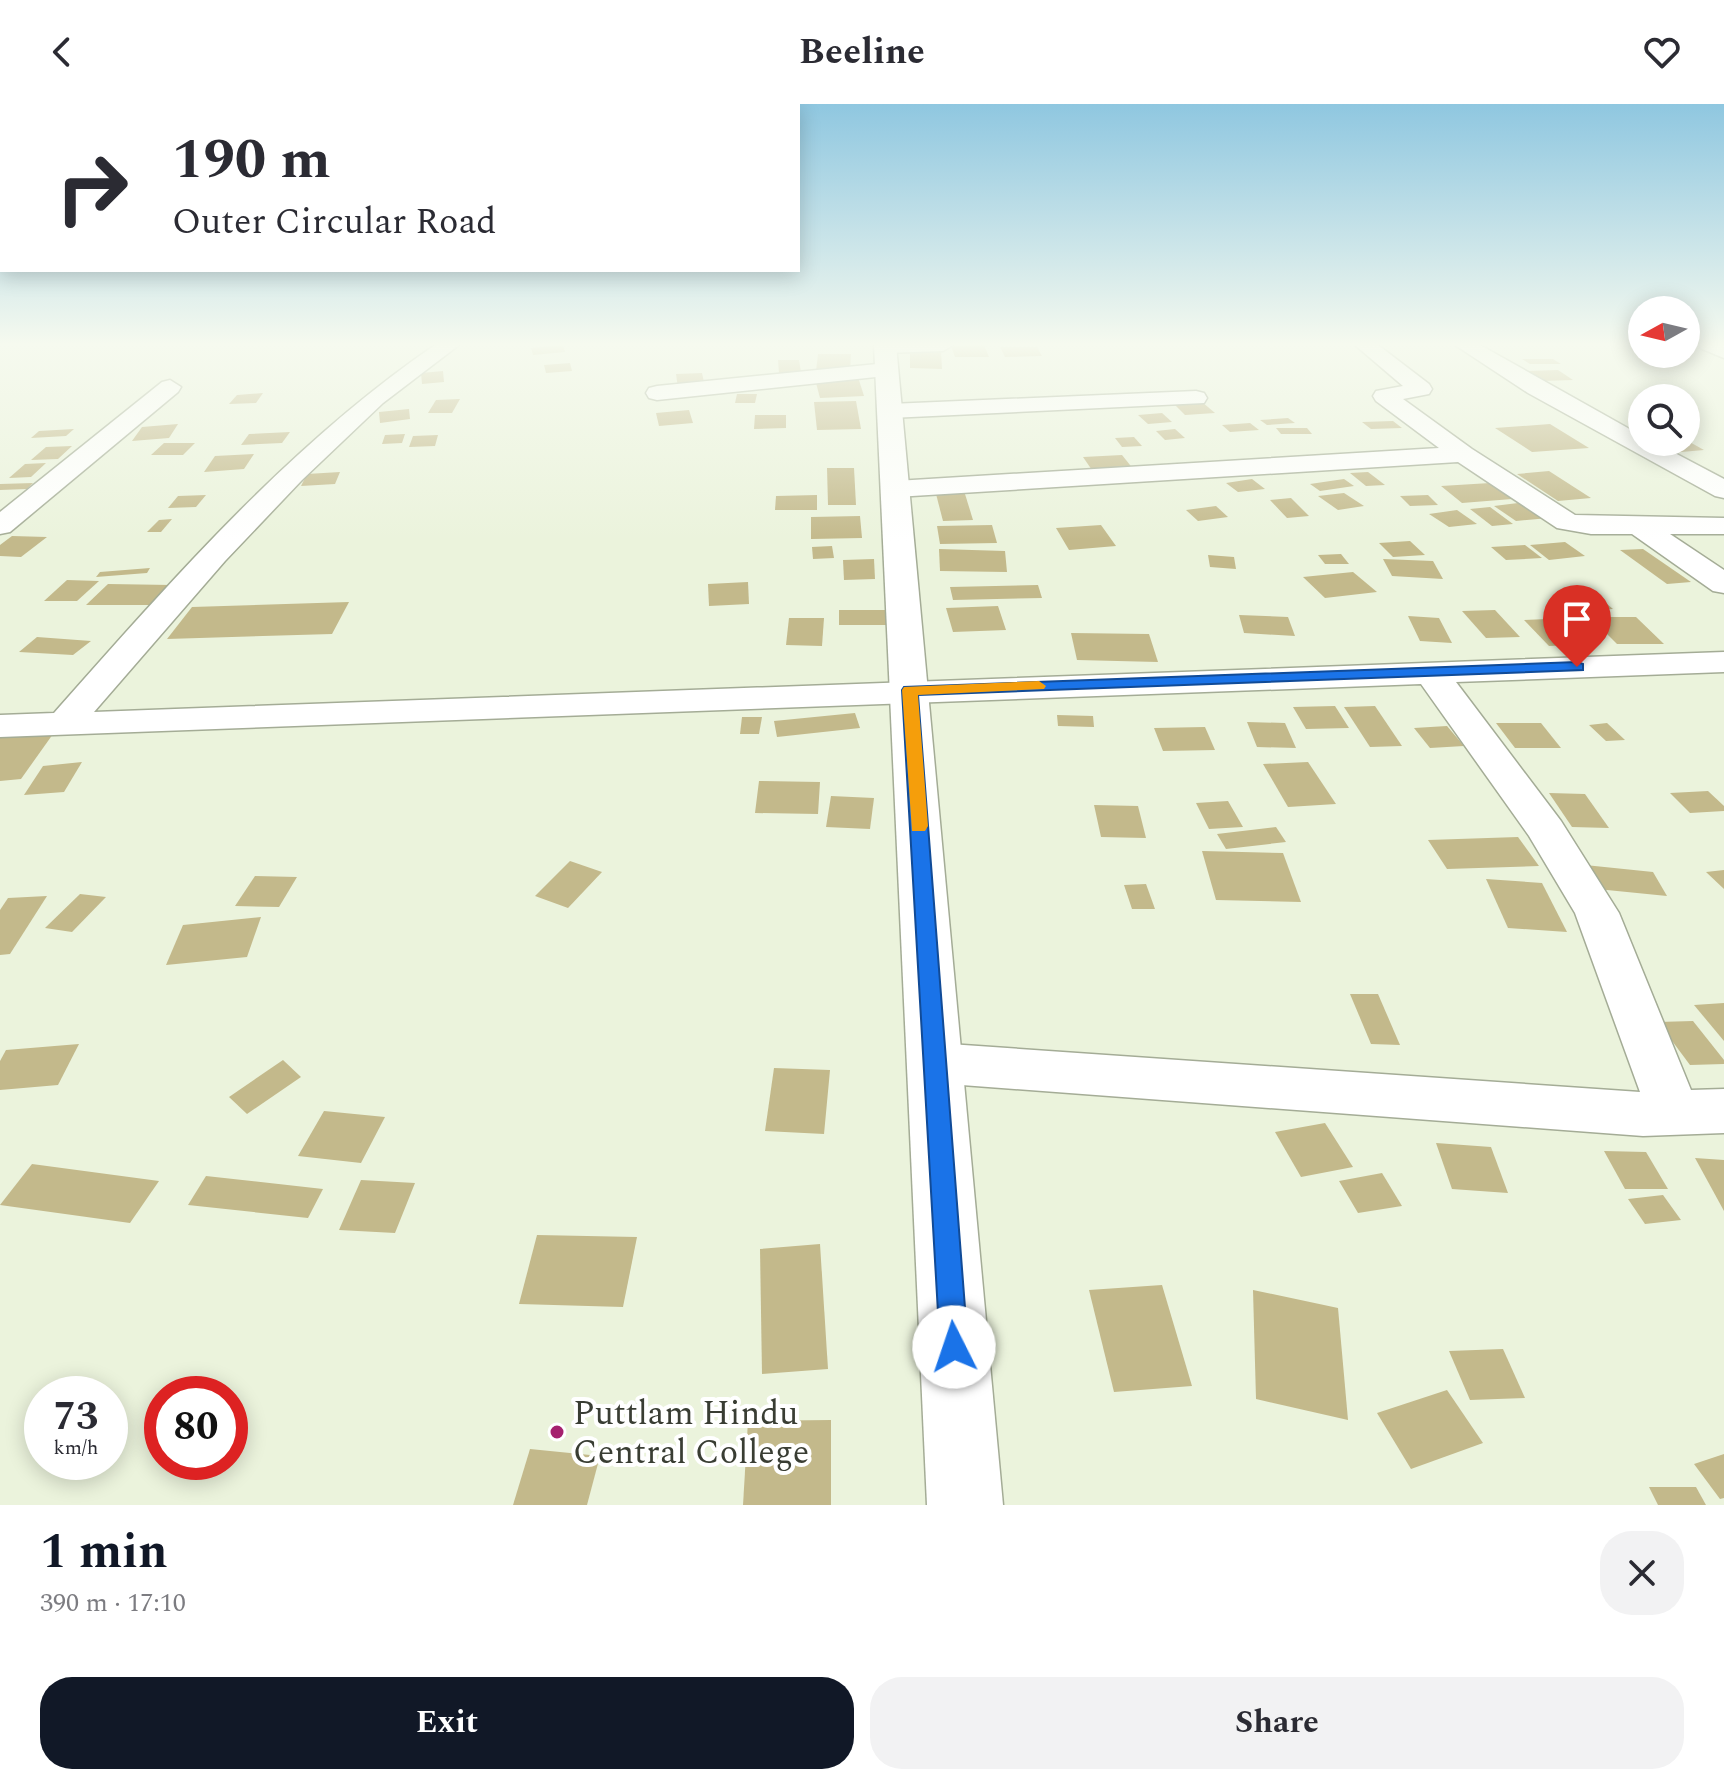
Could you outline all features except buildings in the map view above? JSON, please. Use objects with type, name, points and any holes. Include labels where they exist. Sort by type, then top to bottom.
[{"type":"highway","points":[[890,410],[965,1505]]},
{"type":"street","points":[[0,526],[141,410]]},
{"type":"street","points":[[65,723],[187,582],[362,410]]},
{"type":"street","points":[[1404,410],[1463,454],[1567,522],[1591,526],[1724,526]]},
{"type":"street","points":[[1577,410],[1724,490]]},
{"type":"street","points":[[896,489],[1463,454]]},
{"type":"street","points":[[1640,527],[1724,584]]},
{"type":"street","points":[[0,726],[1724,662]]},
{"type":"street","points":[[1430,672],[1546,830],[1597,913],[1674,1113]]},
{"type":"street","points":[[935,1063],[1643,1114],[1724,1111]]},
{"type":"slow traffic","points":[[919,826],[910,690],[1039,686]]},
{"type":"place","name":"Puttlam Hindu Central College","points":[[557,1432]]},
{"type":"route","points":[[954,1347],[910,690],[1577,667]]}]
